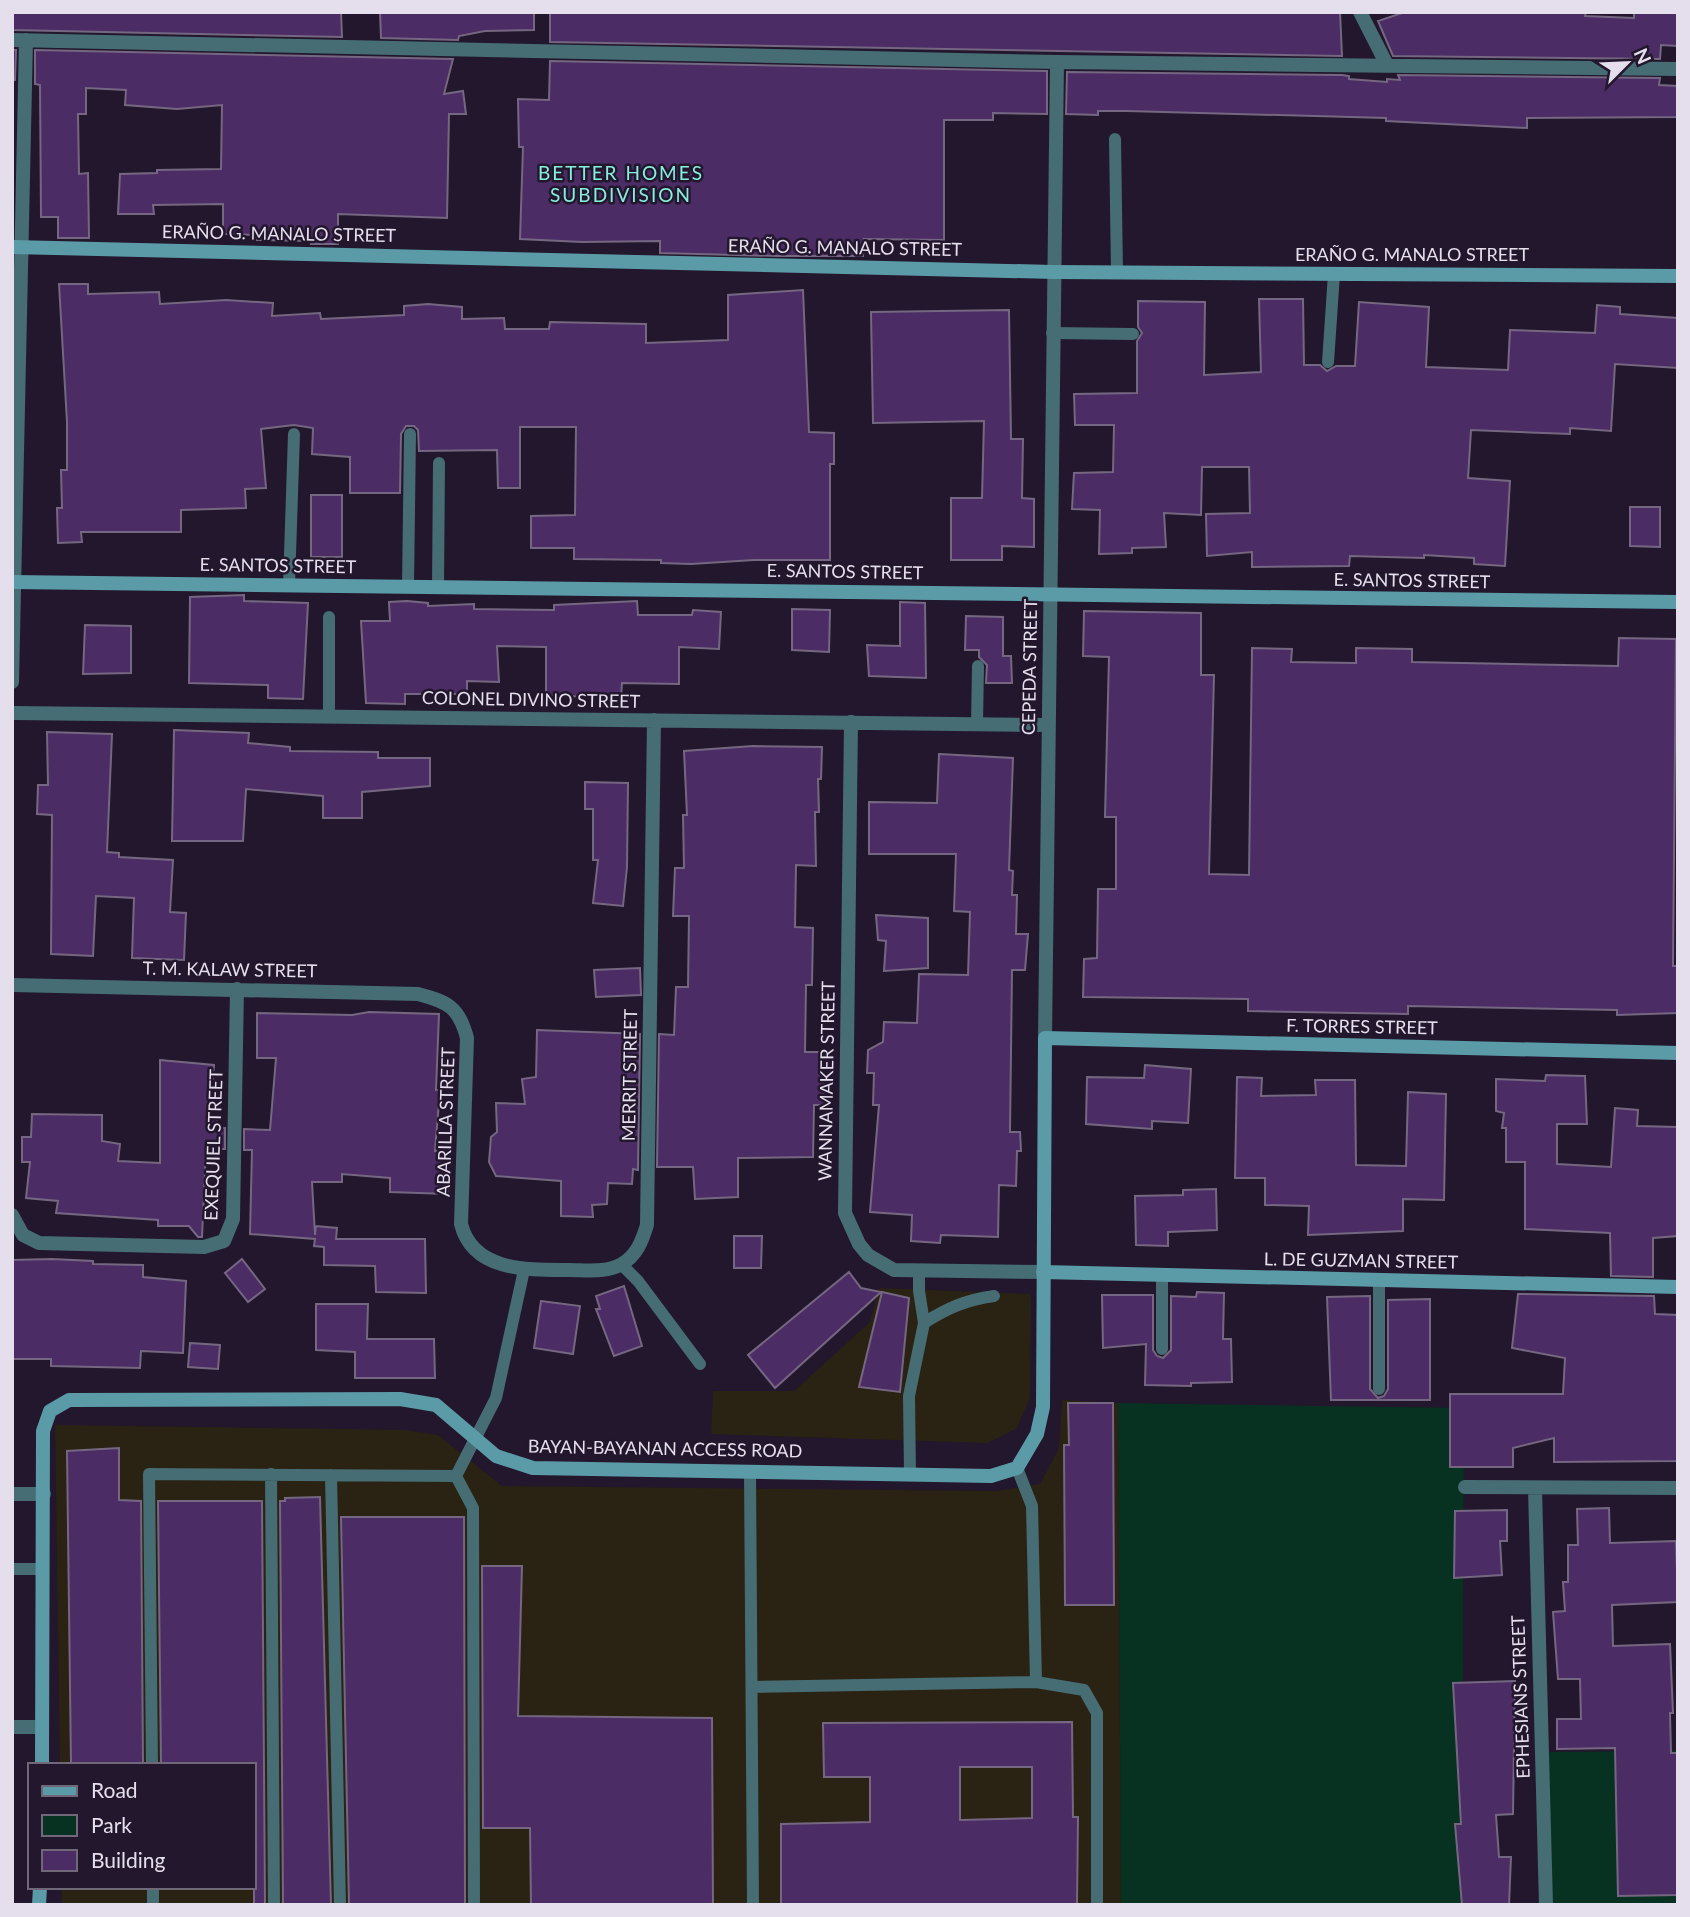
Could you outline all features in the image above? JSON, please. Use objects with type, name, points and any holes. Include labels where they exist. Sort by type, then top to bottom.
[{"type":"street","points":[[1360,12],[1387,65]]},
{"type":"street","points":[[12,682],[19,40],[1057,62],[1678,69]]},
{"type":"street","name":"CEPEDA STREET","points":[[1043,1272],[1057,62]]},
{"type":"street","name":"ERAÑO G. MANALO STREET","points":[[16,248],[1053,272],[1678,276]]},
{"type":"street","name":"E. SANTOS STREET","points":[[13,582],[1678,602]]},
{"type":"street","name":"COLONEL DIVINO STREET","points":[[12,713],[1048,725]]},
{"type":"street","name":"MERRIT STREET","points":[[621,1265],[635,1253],[647,1225],[654,720]]},
{"type":"street","name":"WANNAMAKER STREET","points":[[851,722],[845,1213],[859,1244],[868,1255],[894,1270],[1043,1272]]},
{"type":"street","name":"T. M. KALAW STREET","points":[[12,985],[418,994],[446,1002]]},
{"type":"street","name":"EXEQUIEL STREET","points":[[12,1215],[23,1234],[39,1242],[204,1247],[224,1241],[233,1219],[237,989]]},
{"type":"street","name":"ABARILLA STREET","points":[[446,1002],[462,1020],[467,1038],[461,1224],[472,1248],[490,1261],[524,1270]]},
{"type":"street","name":"F. TORRES STREET","points":[[1045,1038],[1678,1053]]},
{"type":"street","points":[[524,1270],[606,1270],[621,1265]]},
{"type":"street","points":[[1017,1468],[1037,1434],[1043,1407],[1043,1272]]},
{"type":"street","name":"L. DE GUZMAN STREET","points":[[1043,1272],[1678,1287]]},
{"type":"street","name":"BAYAN-BAYANAN ACCESS ROAD","points":[[44,1494],[43,1431],[50,1411],[69,1400],[400,1399],[436,1405],[496,1456],[533,1468],[991,1476],[1017,1468]]},
{"type":"street","points":[[1465,1487],[1678,1488]]},
{"type":"street","name":"EPHESIANS STREET","points":[[1535,1488],[1546,1905]]},
{"type":"street","points":[[12,1494],[44,1494],[42,1763]]},
{"type":"street","points":[[12,1727],[42,1727]]},
{"type":"lane","points":[[1115,139],[1118,272]]},
{"type":"lane","points":[[1328,362],[1334,274]]},
{"type":"lane","points":[[1052,332],[1133,334]]},
{"type":"lane","points":[[289,585],[293,434]]},
{"type":"lane","points":[[408,587],[410,434]]},
{"type":"lane","points":[[438,587],[439,463]]},
{"type":"lane","points":[[329,618],[329,716]]},
{"type":"lane","points":[[977,724],[978,666]]},
{"type":"lane","points":[[621,1265],[638,1281],[700,1364]]},
{"type":"lane","points":[[474,1905],[472,1508],[456,1476],[496,1398],[524,1270]]},
{"type":"lane","points":[[910,1474],[909,1396],[924,1323],[919,1270]]},
{"type":"lane","points":[[1162,1275],[1162,1349]]},
{"type":"lane","points":[[1379,1280],[1379,1389]]},
{"type":"lane","points":[[924,1323],[947,1308],[967,1300],[994,1296]]},
{"type":"lane","points":[[1017,1468],[1032,1506],[1037,1682]]},
{"type":"lane","points":[[750,1471],[753,1905]]},
{"type":"lane","points":[[152,1763],[149,1474],[456,1476]]},
{"type":"lane","points":[[271,1474],[274,1905]]},
{"type":"lane","points":[[331,1475],[340,1905]]},
{"type":"lane","points":[[12,1569],[43,1569]]},
{"type":"lane","points":[[752,1687],[1037,1682],[1084,1690],[1097,1713],[1097,1905]]},
{"type":"shaded area","points":[[879,1288],[1031,1294],[1030,1398],[1017,1428],[988,1443],[711,1434],[713,1391],[794,1391],[870,1322]]},
{"type":"shaded area","points":[[1062,1400],[1118,1403],[1121,1905],[62,1905],[62,1889],[256,1889],[256,1763],[60,1763],[55,1425],[406,1430],[438,1435],[502,1486],[996,1491],[1040,1484],[1059,1448]]},
{"type":"green space","points":[[1118,1403],[1464,1408],[1462,1905],[1121,1905]]},
{"type":"green space","points":[[1678,1751],[1678,1905],[1549,1905],[1548,1752]]},
{"type":"building","points":[[12,12],[341,12],[342,37],[12,30]]},
{"type":"building","points":[[380,12],[534,12],[534,30],[485,31],[459,36],[458,40],[381,38]]},
{"type":"building","points":[[550,12],[1340,12],[1342,56],[550,42]]},
{"type":"building","points":[[1405,12],[1586,12],[1585,16],[1634,18],[1634,12],[1678,13],[1678,46],[1661,45],[1660,59],[1393,56],[1378,21]]},
{"type":"building","points":[[12,50],[16,50],[15,80],[12,80]]},
{"type":"building","points":[[35,50],[453,59],[444,94],[463,91],[466,114],[449,114],[447,218],[338,214],[338,244],[311,244],[311,241],[257,240],[257,235],[223,234],[223,204],[153,205],[154,214],[118,214],[120,174],[157,173],[157,170],[221,169],[222,105],[177,109],[125,105],[126,90],[86,88],[86,114],[78,114],[79,174],[88,173],[89,238],[58,238],[58,217],[41,217],[40,85],[35,84]]},
{"type":"building","points":[[550,61],[1047,71],[1047,114],[993,113],[993,120],[944,120],[944,240],[864,239],[863,256],[778,256],[660,253],[660,241],[582,242],[520,239],[523,147],[519,147],[518,99],[549,100]]},
{"type":"building","points":[[1067,72],[1342,75],[1349,76],[1349,79],[1387,82],[1387,79],[1400,80],[1398,75],[1660,78],[1659,85],[1678,86],[1678,117],[1527,118],[1527,128],[1386,121],[1386,118],[1127,111],[1098,111],[1098,115],[1066,114]]},
{"type":"building","points":[[59,284],[88,284],[88,294],[159,292],[160,304],[226,300],[273,303],[272,316],[320,313],[321,319],[404,315],[404,306],[428,304],[462,307],[462,319],[504,318],[505,329],[549,329],[550,322],[646,324],[646,343],[728,340],[728,295],[803,290],[809,432],[834,433],[834,464],[830,464],[830,560],[661,563],[661,560],[574,559],[574,548],[531,548],[531,516],[575,515],[576,427],[520,427],[520,488],[498,488],[497,450],[419,451],[418,430],[414,426],[406,426],[401,434],[400,493],[350,493],[350,457],[312,454],[313,428],[294,425],[261,429],[266,488],[245,489],[246,508],[181,510],[181,532],[81,532],[82,542],[58,543],[57,508],[62,508],[61,470],[67,470]]},
{"type":"building","points":[[1259,299],[1303,299],[1304,365],[1320,365],[1327,371],[1336,366],[1355,366],[1359,302],[1429,307],[1426,367],[1508,370],[1510,330],[1595,333],[1597,305],[1620,307],[1620,314],[1678,318],[1678,368],[1615,364],[1611,431],[1570,428],[1570,434],[1471,430],[1468,478],[1510,481],[1505,566],[1474,564],[1474,558],[1424,555],[1424,558],[1350,556],[1349,566],[1252,567],[1252,552],[1207,556],[1206,514],[1250,513],[1249,467],[1202,467],[1201,515],[1164,513],[1166,547],[1132,548],[1132,553],[1099,554],[1100,510],[1072,509],[1074,473],[1113,472],[1114,425],[1075,425],[1074,394],[1137,393],[1137,341],[1142,333],[1138,327],[1138,301],[1205,302],[1204,375],[1261,372]]},
{"type":"building","points":[[1009,310],[1011,439],[1023,439],[1022,498],[1034,499],[1034,547],[1002,546],[1002,560],[951,560],[951,498],[982,498],[984,421],[873,423],[871,312]]},
{"type":"building","points":[[311,495],[342,495],[342,557],[311,557]]},
{"type":"building","points":[[1630,507],[1660,507],[1660,547],[1630,546]]},
{"type":"building","points":[[244,595],[244,601],[308,603],[303,699],[268,698],[268,685],[189,683],[190,597]]},
{"type":"building","points":[[637,601],[638,615],[692,615],[693,610],[721,612],[719,649],[679,647],[679,684],[622,683],[621,697],[546,696],[546,647],[497,646],[499,682],[467,681],[467,694],[405,694],[405,704],[366,703],[361,621],[390,621],[389,602],[428,603],[428,606],[474,604],[474,609],[554,610],[554,605]]},
{"type":"building","points":[[900,602],[925,603],[926,678],[869,676],[867,645],[900,646]]},
{"type":"building","points":[[792,609],[830,610],[829,652],[792,650]]},
{"type":"building","points":[[1084,611],[1201,613],[1201,675],[1214,675],[1209,874],[1249,875],[1252,648],[1292,649],[1291,662],[1356,663],[1356,648],[1412,649],[1412,662],[1618,666],[1619,638],[1676,639],[1673,966],[1678,966],[1678,1013],[1617,1015],[1617,1010],[1408,1006],[1408,1014],[1248,1011],[1248,999],[1083,997],[1084,959],[1097,958],[1098,889],[1116,889],[1116,817],[1105,817],[1109,657],[1083,656]]},
{"type":"building","points":[[966,616],[1003,617],[1003,656],[1011,656],[1012,683],[986,683],[987,665],[979,657],[979,650],[965,650]]},
{"type":"building","points":[[85,625],[131,626],[131,673],[83,674]]},
{"type":"building","points":[[174,730],[249,733],[248,743],[290,747],[290,751],[378,752],[378,758],[430,758],[430,786],[362,792],[362,818],[323,818],[323,796],[246,789],[243,841],[172,841]]},
{"type":"building","points":[[47,732],[112,734],[107,852],[119,853],[119,857],[173,860],[170,912],[186,913],[184,960],[132,958],[134,898],[96,896],[93,956],[51,954],[52,815],[37,814],[38,785],[48,785]]},
{"type":"building","points":[[753,746],[822,747],[821,779],[818,779],[819,812],[815,812],[816,866],[796,865],[795,927],[813,928],[812,985],[806,985],[805,1052],[823,1052],[824,1105],[814,1105],[813,1157],[738,1158],[738,1197],[695,1199],[693,1167],[657,1167],[659,1034],[674,1035],[676,987],[688,987],[689,916],[673,916],[675,868],[684,868],[683,815],[687,815],[684,751]]},
{"type":"building","points":[[939,754],[1013,758],[1009,870],[1013,871],[1012,895],[1017,895],[1016,934],[1028,934],[1025,970],[1012,970],[1010,1132],[1020,1132],[1021,1151],[1017,1151],[1016,1186],[999,1185],[998,1237],[941,1235],[940,1243],[911,1241],[912,1215],[870,1212],[879,1105],[873,1105],[874,1073],[867,1073],[868,1050],[883,1042],[884,1022],[917,1023],[919,974],[968,975],[970,912],[954,911],[956,854],[869,854],[869,802],[937,803]]},
{"type":"building","points":[[585,782],[628,783],[627,867],[623,906],[593,903],[598,860],[593,860],[593,809],[585,809]]},
{"type":"building","points":[[876,915],[928,918],[928,968],[884,971],[886,941],[878,940]]},
{"type":"building","points":[[640,968],[641,995],[596,997],[594,970]]},
{"type":"building","points":[[369,1012],[439,1014],[436,1090],[440,1090],[435,1151],[442,1151],[443,1173],[449,1173],[448,1194],[390,1192],[390,1178],[342,1174],[342,1182],[312,1182],[315,1235],[316,1226],[337,1228],[336,1239],[425,1239],[426,1293],[376,1292],[375,1266],[324,1265],[324,1247],[314,1246],[315,1239],[250,1234],[252,1150],[244,1150],[244,1129],[270,1130],[276,1058],[257,1058],[257,1013],[352,1015]]},
{"type":"building","points":[[537,1030],[640,1034],[638,1170],[633,1169],[632,1184],[608,1183],[607,1204],[592,1205],[593,1217],[561,1216],[561,1181],[496,1176],[489,1162],[491,1137],[497,1132],[496,1103],[525,1104],[522,1079],[536,1077]]},
{"type":"building","points":[[160,1060],[214,1065],[210,1116],[217,1117],[217,1128],[225,1128],[225,1149],[206,1149],[202,1237],[198,1237],[189,1226],[158,1226],[158,1220],[56,1213],[58,1201],[26,1198],[30,1162],[22,1162],[22,1137],[31,1137],[32,1114],[102,1115],[102,1141],[120,1144],[118,1161],[160,1163]]},
{"type":"building","points":[[1145,1065],[1191,1069],[1188,1123],[1152,1121],[1152,1129],[1086,1124],[1087,1077],[1144,1078]]},
{"type":"building","points":[[1546,1075],[1585,1076],[1587,1124],[1557,1124],[1557,1164],[1611,1167],[1615,1108],[1638,1110],[1637,1126],[1678,1127],[1678,1236],[1653,1238],[1653,1277],[1611,1276],[1610,1233],[1525,1229],[1525,1162],[1506,1162],[1506,1128],[1502,1128],[1504,1113],[1496,1111],[1496,1079],[1545,1081]]},
{"type":"building","points":[[1237,1077],[1262,1078],[1261,1096],[1316,1095],[1315,1080],[1355,1080],[1356,1165],[1406,1166],[1408,1092],[1446,1094],[1444,1200],[1403,1199],[1403,1231],[1308,1235],[1309,1206],[1265,1205],[1265,1178],[1235,1178]]},
{"type":"building","points":[[1216,1189],[1217,1230],[1168,1232],[1168,1246],[1136,1245],[1135,1196],[1183,1195],[1183,1190]]},
{"type":"building","points":[[734,1236],[762,1236],[761,1268],[734,1268]]},
{"type":"building","points":[[242,1259],[265,1289],[248,1302],[225,1273]]},
{"type":"building","points":[[12,1260],[93,1261],[93,1264],[143,1265],[143,1277],[186,1281],[183,1353],[141,1351],[140,1368],[51,1366],[51,1359],[12,1359]]},
{"type":"building","points":[[849,1272],[861,1288],[881,1292],[775,1388],[748,1355]]},
{"type":"building","points":[[624,1286],[642,1346],[614,1356],[596,1309],[600,1309],[596,1296]]},
{"type":"building","points":[[882,1292],[909,1298],[900,1392],[859,1387]]},
{"type":"building","points":[[1197,1292],[1224,1293],[1223,1339],[1231,1339],[1232,1382],[1191,1383],[1191,1386],[1145,1385],[1146,1344],[1103,1348],[1102,1295],[1153,1295],[1153,1350],[1157,1356],[1163,1358],[1171,1350],[1171,1296],[1196,1297]]},
{"type":"building","points":[[1518,1294],[1654,1296],[1655,1314],[1678,1315],[1678,1461],[1554,1462],[1554,1438],[1513,1448],[1513,1467],[1450,1467],[1450,1394],[1563,1394],[1565,1358],[1512,1348]]},
{"type":"building","points":[[1370,1296],[1370,1389],[1378,1398],[1384,1396],[1388,1389],[1388,1300],[1430,1299],[1430,1400],[1331,1400],[1327,1297]]},
{"type":"building","points":[[541,1301],[580,1306],[573,1354],[534,1348]]},
{"type":"building","points":[[316,1304],[368,1304],[367,1339],[434,1339],[435,1378],[355,1378],[355,1352],[316,1350]]},
{"type":"building","points":[[190,1343],[220,1345],[218,1369],[188,1367]]},
{"type":"building","points":[[1068,1403],[1113,1403],[1114,1605],[1065,1605],[1064,1445],[1069,1445]]},
{"type":"building","points":[[119,1448],[119,1500],[141,1501],[143,1763],[71,1763],[67,1451]]},
{"type":"building","points":[[320,1497],[331,1905],[283,1905],[280,1501],[285,1501],[285,1498]]},
{"type":"building","points":[[158,1501],[262,1501],[265,1905],[254,1905],[256,1763],[161,1763]]},
{"type":"building","points":[[1609,1508],[1610,1543],[1676,1541],[1678,1602],[1612,1605],[1613,1646],[1670,1644],[1673,1713],[1670,1713],[1671,1753],[1678,1753],[1678,1895],[1618,1896],[1615,1748],[1557,1749],[1557,1719],[1581,1719],[1580,1679],[1558,1679],[1553,1612],[1565,1611],[1563,1582],[1568,1582],[1568,1545],[1578,1545],[1577,1509]]},
{"type":"building","points":[[1507,1510],[1507,1541],[1500,1541],[1502,1575],[1454,1578],[1455,1511]]},
{"type":"building","points":[[341,1517],[464,1517],[465,1905],[349,1905]]},
{"type":"building","points":[[482,1566],[522,1566],[518,1716],[712,1718],[713,1905],[531,1905],[530,1828],[483,1828]]},
{"type":"building","points":[[1515,1681],[1513,1814],[1496,1815],[1499,1857],[1511,1857],[1509,1905],[1462,1905],[1455,1824],[1461,1824],[1453,1683]]},
{"type":"building","points":[[1072,1722],[1073,1817],[1078,1817],[1077,1905],[781,1905],[781,1824],[870,1822],[870,1777],[824,1777],[823,1723]],"holes":[[[960,1767],[1032,1767],[1032,1818],[960,1820]]]},
{"type":"district","name":"BETTER HOMES SUBDIVISION","points":[[621,184]]}]
